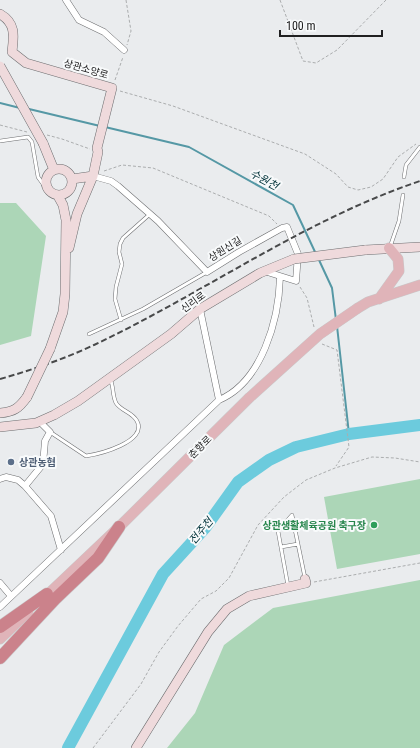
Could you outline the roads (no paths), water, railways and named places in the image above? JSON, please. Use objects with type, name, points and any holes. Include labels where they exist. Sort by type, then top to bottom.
[{"type":"highway","points":[[0,658],[55,599],[98,558],[119,527]]},
{"type":"highway","points":[[0,627],[47,594]]},
{"type":"main road","name":"상관소양로","points":[[0,14],[8,20],[13,27],[12,52],[26,63],[111,90],[97,148],[98,152],[93,176],[77,214],[66,261]]},
{"type":"main road","points":[[0,66],[43,143],[54,170]]},
{"type":"main road","points":[[54,170],[67,171],[72,179],[70,190],[66,194],[58,196],[52,194],[46,188],[46,177],[54,170]]},
{"type":"main road","points":[[72,179],[93,176]]},
{"type":"main road","name":"상관소양로","points":[[0,413],[11,412],[18,408],[27,397],[50,348],[63,312],[66,261],[66,220],[63,205],[58,196]]},
{"type":"main road","name":"신리로","points":[[0,427],[39,421],[54,415],[78,401],[171,334],[200,309],[264,271],[294,260],[365,250],[420,247]]},
{"type":"main road","points":[[379,299],[398,271],[398,259],[390,248]]},
{"type":"main road","name":"춘향로","points":[[0,639],[119,527],[249,398],[320,334],[368,302],[420,285]]},
{"type":"main road","points":[[136,748],[208,632],[228,609],[249,596],[288,587],[306,581]]},
{"type":"street","points":[[66,0],[79,20],[104,32],[124,50]]},
{"type":"street","name":"상원신길","points":[[93,176],[111,181],[150,214],[207,272],[282,228],[288,227],[298,254],[296,282],[280,277]]},
{"type":"street","points":[[0,607],[219,400],[230,395],[246,380],[262,354],[276,317],[280,277],[264,271]]},
{"type":"street","points":[[200,309],[219,400]]},
{"type":"street","points":[[25,486],[43,464],[45,441],[49,431],[39,421]]},
{"type":"street","points":[[0,479],[12,478],[25,486],[51,516],[61,550]]},
{"type":"street","points":[[0,583],[11,596]]},
{"type":"lane","points":[[0,140],[28,137],[32,142],[38,177],[46,188]]},
{"type":"lane","points":[[404,177],[406,165],[420,147]]},
{"type":"lane","points":[[390,248],[399,221],[403,195]]},
{"type":"lane","points":[[121,320],[115,299],[116,287],[122,264],[119,252],[120,244],[123,238],[150,214]]},
{"type":"lane","points":[[89,334],[121,320],[207,272]]},
{"type":"lane","points":[[49,431],[86,456],[113,450],[136,434],[139,428],[136,419],[118,405],[109,378]]},
{"type":"lane","points":[[288,587],[278,531],[292,515],[306,581]]},
{"type":"lane","points":[[281,547],[298,544]]},
{"type":"waterway","name":"수원천","points":[[0,103],[20,108]]},
{"type":"waterway","name":"수원천","points":[[29,109],[100,126]]},
{"type":"waterway","name":"수원천","points":[[105,127],[189,147],[293,205],[316,254]]},
{"type":"waterway","name":"수원천","points":[[319,260],[332,288],[336,320]]},
{"type":"waterway","name":"수원천","points":[[337,326],[349,434]]},
{"type":"waterway","name":"전주천","points":[[68,748],[163,574],[205,528],[238,482],[269,460],[296,447],[349,434],[420,425]]},
{"type":"railway","points":[[0,379],[48,364],[94,345],[135,325],[295,236],[377,197],[420,181]]},
{"type":"place","name":"상관농협","points":[[11,462]]},
{"type":"place","name":"상관생활체육공원 축구장","points":[[374,525]]}]
